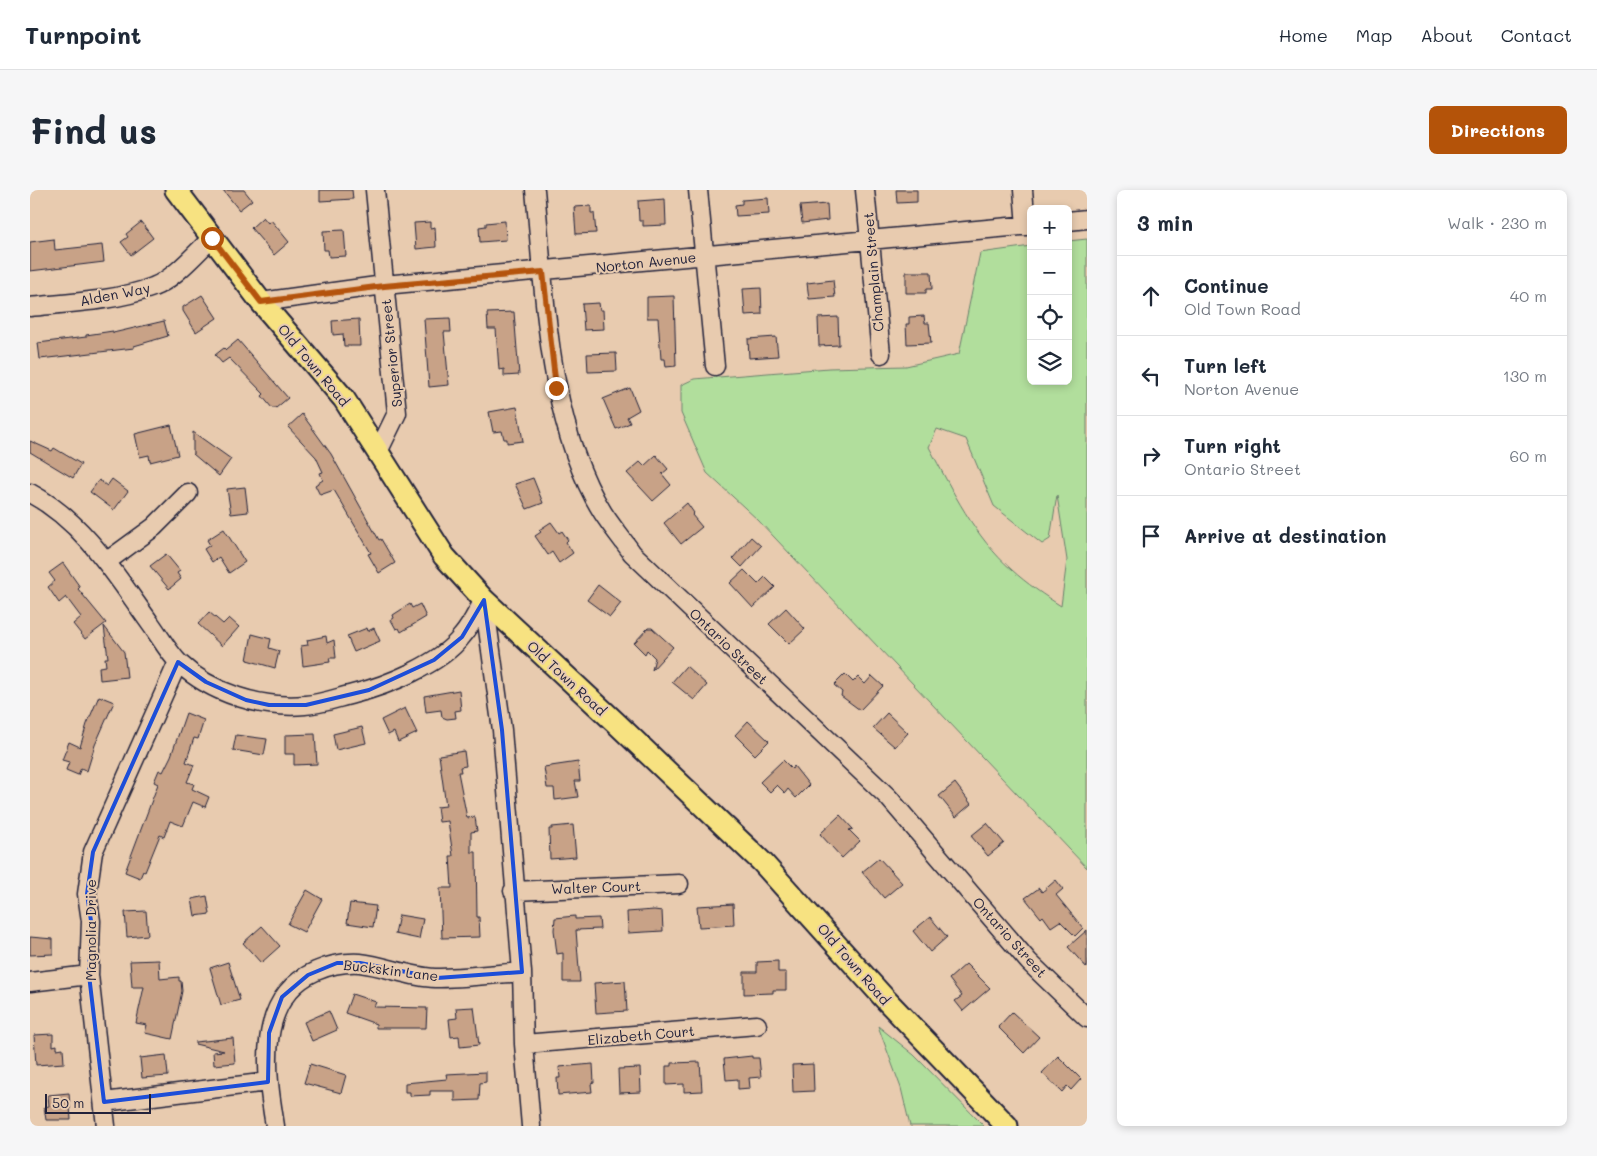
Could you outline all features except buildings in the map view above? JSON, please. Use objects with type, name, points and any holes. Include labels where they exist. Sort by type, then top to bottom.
[{"type":"main road","name":"Old Town Road","points":[[176,190],[198,222],[261,302],[344,399],[444,556],[484,600],[602,709],[762,862],[886,1000],[1007,1126]]},
{"type":"street","name":"Superior Street","points":[[375,190],[397,413],[378,452]]},
{"type":"street","name":"Ontario Street","points":[[535,190],[556,388],[578,461],[602,513],[632,553],[888,797],[1029,962],[1087,1018]]},
{"type":"street","points":[[698,190],[715,366]]},
{"type":"street","name":"Champlain Street","points":[[865,190],[881,354]]},
{"type":"street","points":[[1024,190],[1027,211]]},
{"type":"street","points":[[1072,221],[1087,219]]},
{"type":"street","name":"Norton Avenue","points":[[261,302],[384,286],[870,242],[1027,225]]},
{"type":"street","name":"Alden Way","points":[[30,307],[100,299],[154,287],[170,276],[212,238]]},
{"type":"street","points":[[30,493],[49,504],[74,524],[106,562],[178,662],[206,682],[246,700],[269,705],[306,705],[369,690],[410,674],[434,660],[462,637],[484,600]]},
{"type":"street","points":[[106,562],[154,527],[188,493]]},
{"type":"street","points":[[484,600],[502,730],[522,972],[524,1044],[531,1126]]},
{"type":"street","name":"Magnolia Drive","points":[[106,1126],[89,975],[91,921],[87,894],[93,852],[178,662]]},
{"type":"street","name":"Walter Court","points":[[514,891],[679,884]]},
{"type":"street","name":"Buckskin Lane","points":[[275,1126],[268,1082],[270,1033],[282,997],[294,985],[316,971],[337,963],[360,963],[412,976],[436,978],[522,972]]},
{"type":"street","points":[[30,982],[89,975]]},
{"type":"street","name":"Elizabeth Court","points":[[524,1044],[758,1025]]},
{"type":"street","points":[[104,1102],[268,1082]]},
{"type":"highlighted area","points":[[484,600],[502,730],[522,972],[437,978],[360,963],[337,963],[308,975],[282,997],[269,1033],[268,1082],[104,1102],[89,975],[91,921],[87,894],[93,852],[178,662],[206,682],[246,700],[269,705],[306,705],[369,690],[434,660],[462,637]]},
{"type":"green space","points":[[1087,239],[1087,868],[758,520],[707,473],[681,413],[681,385],[694,379],[829,368],[906,366],[959,354],[980,253],[1027,247],[1027,385],[1072,385],[1072,241]],"holes":[[[937,429],[966,439],[994,506],[1042,544],[1050,539],[1057,495],[1067,560],[1061,606],[1017,575],[987,543],[965,513],[929,447]]]},
{"type":"green space","points":[[878,1026],[914,1055],[984,1126],[910,1126],[901,1088]]},
{"type":"route","points":[[212,238],[261,302],[384,286],[543,272],[556,388]]}]
